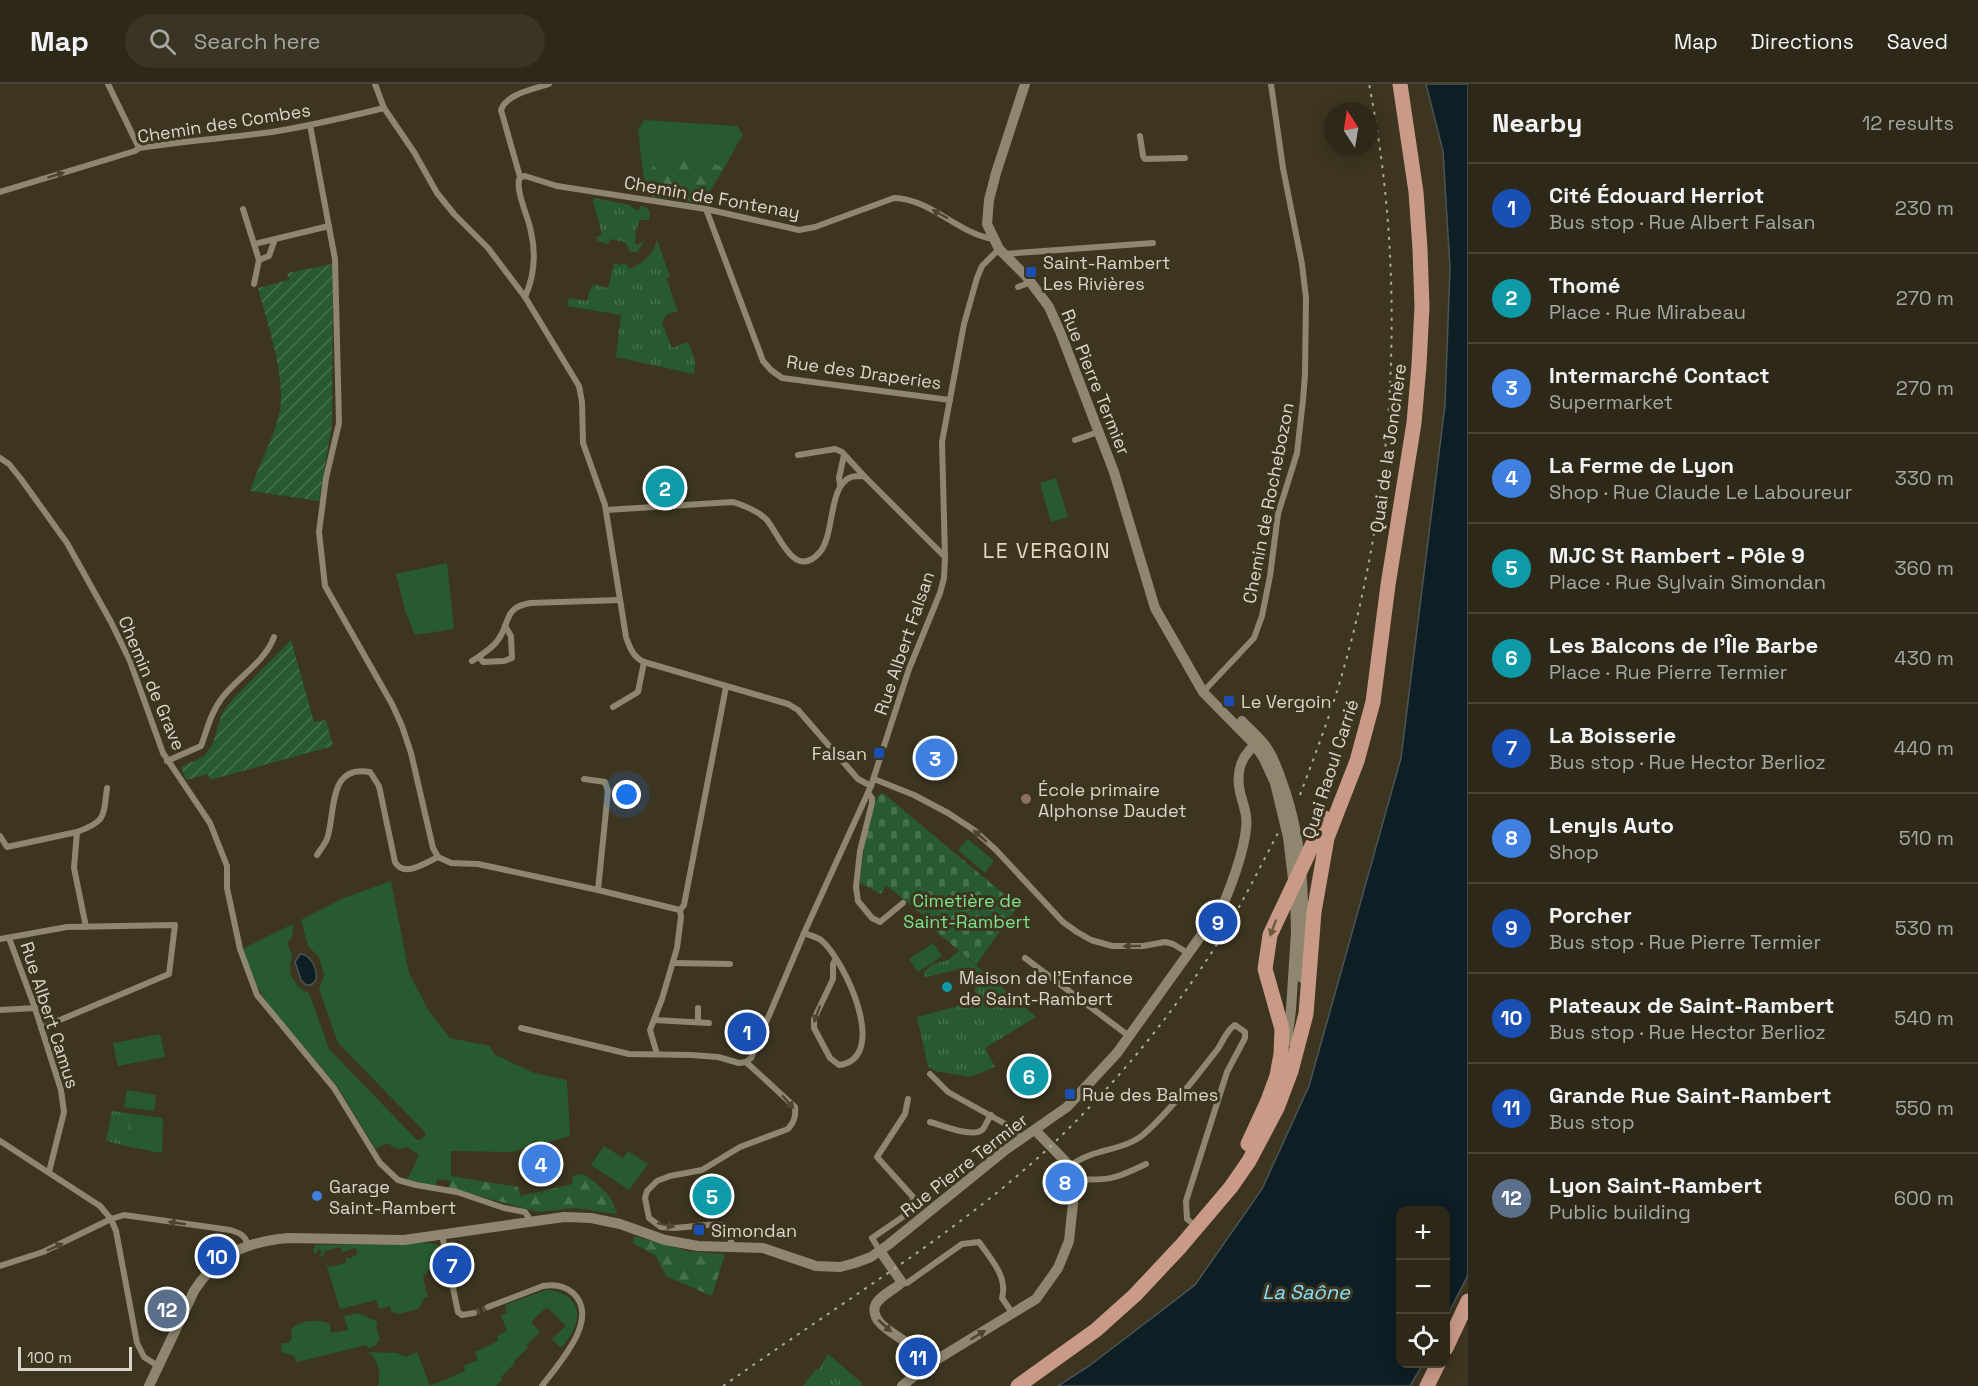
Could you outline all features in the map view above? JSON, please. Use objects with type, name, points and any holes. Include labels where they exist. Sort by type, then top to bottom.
[{"type":"main road","name":"Quai de la Jonchère","points":[[1381,638],[1414,423],[1422,307],[1416,192],[1400,84]]},
{"type":"main road","name":"Quai Raoul Carrié","points":[[1018,1386],[1096,1330],[1164,1266],[1232,1187],[1263,1138],[1281,1099],[1300,1039],[1309,987],[1314,912],[1327,838],[1360,751],[1373,702],[1381,638]]},
{"type":"main road","name":"Quai Raoul Carrié","points":[[1208,1213],[1253,1134],[1277,1076],[1284,1008],[1269,986],[1265,969],[1270,936],[1344,777],[1362,723],[1381,638]]},
{"type":"main road","points":[[1450,1339],[1468,1301]]},
{"type":"main road","points":[[1427,1386],[1436,1368]]},
{"type":"street","points":[[108,84],[139,148]]},
{"type":"street","points":[[375,84],[384,108],[414,152],[437,193],[454,214],[488,248],[525,297],[579,386],[582,402],[583,443],[606,510],[626,638],[630,650],[637,659],[788,704],[798,710],[858,779],[914,795],[974,830],[996,850],[1063,922],[1091,940],[1112,946],[1135,947],[1164,942],[1173,944],[1188,953]]},
{"type":"street","points":[[525,297],[530,285],[533,252],[531,230],[518,186],[520,177],[501,115],[502,105],[511,98],[549,84]]},
{"type":"street","name":"Rue Pierre Termier","points":[[1025,84],[989,200],[987,224],[1002,252],[1031,282],[1049,307],[1061,334],[1114,472],[1155,608],[1190,667],[1206,689],[1261,746],[1277,779],[1293,821],[1303,887],[1304,933],[1300,1039]]},
{"type":"street","name":"Chemin de Rochebozon","points":[[1206,689],[1254,638],[1262,616],[1278,514],[1297,453],[1304,392],[1305,286],[1284,176],[1271,84]]},
{"type":"street","name":"Chemin des Combes","points":[[0,192],[139,148],[310,125],[384,108]]},
{"type":"street","points":[[310,125],[335,259],[339,423],[326,478],[319,532],[321,569],[324,586],[392,704],[402,726],[411,753],[433,848],[438,857],[451,863],[478,864],[680,910]]},
{"type":"street","points":[[1140,136],[1145,159],[1185,158]]},
{"type":"street","name":"Chemin de Fontenay","points":[[520,177],[525,176],[557,186],[706,208],[798,230],[815,227],[894,198],[908,198],[981,237],[993,239]]},
{"type":"street","name":"Rue des Draperies","points":[[706,208],[763,361],[771,370],[782,378],[950,400]]},
{"type":"street","points":[[243,209],[259,260],[254,284]]},
{"type":"street","points":[[254,244],[329,226]]},
{"type":"street","points":[[259,260],[269,256],[275,239]]},
{"type":"street","points":[[1002,252],[1153,243]]},
{"type":"street","name":"Rue Albert Falsan","points":[[746,1062],[751,1058],[804,933],[873,782],[909,669],[940,593],[944,578],[945,557],[942,442],[964,324],[977,278],[982,266],[1002,252]]},
{"type":"street","points":[[1018,287],[1031,282]]},
{"type":"street","points":[[1074,440],[1098,432]]},
{"type":"street","points":[[798,455],[835,449],[844,455],[945,557]]},
{"type":"street","points":[[606,510],[733,502],[750,508],[766,520],[790,556],[803,561],[815,557],[824,547],[840,485],[844,455]]},
{"type":"street","name":"Chemin de Grave","points":[[0,458],[9,464],[21,479],[61,535],[91,585],[130,661],[163,753],[210,823],[227,866],[227,888],[240,949],[257,996],[334,1088],[380,1163],[398,1180],[457,1192],[504,1208],[525,1212],[531,1221]]},
{"type":"street","points":[[840,485],[850,477],[864,476]]},
{"type":"street","points":[[472,661],[498,640],[511,611],[522,605],[620,600]]},
{"type":"street","points":[[479,657],[483,662],[512,658],[511,636],[505,626]]},
{"type":"street","points":[[167,761],[201,746],[214,709],[222,697],[270,648],[274,637]]},
{"type":"street","points":[[613,707],[638,692],[644,662]]},
{"type":"street","points":[[657,1054],[650,1030],[673,963],[681,917],[680,910],[684,905],[694,861],[726,687]]},
{"type":"street","name":"Rue Pierre Termier","points":[[149,1386],[201,1280],[222,1259],[248,1245],[288,1238],[404,1240],[564,1216],[591,1218],[620,1224],[665,1240],[698,1246],[763,1248],[802,1262],[826,1267],[855,1263],[882,1254],[1023,1138],[1038,1133],[1067,1107],[1117,1053],[1223,905],[1246,830],[1246,810],[1240,791],[1243,758],[1247,750],[1261,746]]},
{"type":"street","points":[[317,855],[327,840],[337,787],[348,775],[362,771],[370,772],[379,786],[398,868],[411,869],[438,857]]},
{"type":"street","points":[[584,778],[605,782],[608,791],[598,890]]},
{"type":"street","name":"Rue Pierre Termier","points":[[1277,779],[1288,837],[1295,896],[1296,931],[1284,1008],[1298,1005],[1301,985]]},
{"type":"street","points":[[0,836],[7,847],[77,832],[96,825],[104,816],[107,788]]},
{"type":"street","points":[[868,793],[873,803],[860,851],[856,887],[858,901],[872,918],[880,922],[884,930]]},
{"type":"street","points":[[77,832],[74,868],[86,927]]},
{"type":"street","points":[[1303,887],[1314,883],[1327,838]]},
{"type":"street","name":"Rue Pierre Termier","points":[[1292,868],[1299,885],[1303,887]]},
{"type":"street","points":[[880,922],[903,903]]},
{"type":"street","points":[[0,939],[67,927],[175,925],[169,974],[41,1028]]},
{"type":"street","points":[[804,933],[820,939],[839,962],[859,1007],[862,1041],[853,1060],[839,1065],[830,1058],[814,1028],[814,1019],[833,978],[833,964],[836,960]]},
{"type":"street","name":"Rue Albert Camus","points":[[9,938],[35,1008],[61,1090],[63,1112],[49,1172]]},
{"type":"street","points":[[1025,958],[1129,1036]]},
{"type":"street","points":[[673,963],[730,964]]},
{"type":"street","points":[[0,1010],[35,1008]]},
{"type":"street","points":[[698,1008],[698,1022]]},
{"type":"street","points":[[654,1020],[709,1023]]},
{"type":"street","points":[[1067,1165],[1087,1155],[1128,1144],[1143,1135],[1207,1063],[1222,1044],[1231,1027],[1235,1025],[1245,1032],[1245,1038],[1227,1072],[1186,1201],[1187,1219],[1197,1227]]},
{"type":"street","points":[[522,1028],[618,1052],[718,1057],[739,1064],[746,1062],[795,1107],[796,1116],[788,1129],[740,1147],[702,1170],[657,1181],[647,1191],[645,1198],[649,1218],[661,1227],[723,1225],[728,1228],[732,1238],[731,1247]]},
{"type":"street","points":[[930,1074],[948,1092],[1009,1126],[1023,1138]]},
{"type":"street","points":[[900,1283],[872,1238],[912,1208],[913,1197],[877,1157],[905,1114],[908,1099]]},
{"type":"street","points":[[930,1122],[969,1133],[977,1133],[983,1130],[991,1115]]},
{"type":"street","points":[[902,1386],[928,1365],[1036,1299],[1058,1268],[1069,1241],[1074,1179],[1067,1165],[1038,1133]]},
{"type":"street","points":[[0,1141],[100,1206],[111,1219],[116,1231],[137,1343],[144,1358],[158,1366]]},
{"type":"street","points":[[1074,1179],[1102,1181],[1112,1179],[1146,1164]]},
{"type":"street","points":[[0,1266],[43,1252],[124,1215],[230,1230],[242,1234],[248,1245]]},
{"type":"street","points":[[442,1235],[458,1312],[462,1315],[474,1313]]},
{"type":"street","points":[[928,1365],[907,1343],[884,1327],[875,1315],[874,1309],[879,1300],[900,1283],[907,1283],[962,1244],[979,1242],[997,1268],[1005,1287],[1002,1298],[1013,1314]]},
{"type":"street","points":[[488,1307],[552,1284],[562,1287],[577,1297],[583,1314],[580,1331],[542,1386]]},
{"type":"green space","points":[[644,120],[737,126],[743,134],[724,168],[681,149],[652,167],[652,189],[645,188],[638,130]]},
{"type":"green space","points":[[681,149],[724,168],[702,204],[652,197],[653,182],[649,176],[652,167]]},
{"type":"green space","points":[[594,198],[630,205],[639,210],[640,206],[646,207],[650,212],[649,220],[640,220],[636,230],[635,244],[645,240],[637,252],[630,252],[625,242],[610,239],[608,244],[597,241],[596,237],[602,235]]},
{"type":"green space","points":[[657,240],[670,277],[666,278],[678,311],[666,315],[662,323],[672,348],[688,342],[695,360],[694,374],[616,357],[621,315],[567,306],[569,298],[587,301],[591,287],[595,285],[608,288],[614,263],[620,265],[626,263],[629,269],[639,264],[650,255]]},
{"type":"green space","points":[[333,264],[332,425],[319,501],[250,491],[273,434],[281,400],[277,359],[258,288],[289,280],[287,273]]},
{"type":"green space","points":[[1056,478],[1068,517],[1051,522],[1040,483]]},
{"type":"green space","points":[[447,563],[454,629],[415,635],[405,610],[396,574]]},
{"type":"green space","points":[[291,640],[314,722],[326,720],[333,746],[210,780],[208,774],[186,780],[181,767],[205,756],[213,743],[222,713]]},
{"type":"green space","name":"Cimetière de Saint-Rambert","points":[[883,793],[1018,906],[976,965],[932,928],[930,921],[886,885],[881,894],[860,883],[865,839],[877,796]]},
{"type":"green space","points":[[968,839],[994,861],[985,873],[958,850]]},
{"type":"green space","points":[[391,881],[409,973],[428,1010],[450,1038],[490,1046],[494,1054],[534,1073],[567,1080],[570,1136],[511,1152],[451,1151],[451,1181],[437,1179],[436,1186],[407,1180],[419,1155],[407,1147],[398,1149],[387,1143],[376,1149],[337,1086],[269,1006],[255,983],[242,949],[293,924],[292,938],[287,942],[292,956],[291,975],[298,987],[309,993],[329,1049],[417,1140],[422,1139],[426,1133],[338,1043],[319,989],[324,975],[319,957],[308,946],[301,920],[341,899]]},
{"type":"green space","points":[[933,943],[942,956],[918,972],[909,959]]},
{"type":"green space","points":[[959,951],[1036,1017],[985,1048],[995,1067],[970,1077],[935,1071],[928,1066],[917,1017],[969,1003],[969,995],[976,993],[970,967],[925,977],[924,972],[931,965],[948,960]]},
{"type":"green space","points":[[160,1034],[165,1057],[118,1066],[113,1043]]},
{"type":"green space","points":[[127,1090],[156,1095],[154,1111],[124,1107]]},
{"type":"green space","points":[[112,1111],[133,1114],[130,1147],[106,1141]]},
{"type":"green space","points":[[133,1114],[163,1118],[162,1153],[130,1147]]},
{"type":"green space","points":[[604,1146],[623,1158],[628,1151],[648,1164],[629,1190],[591,1165]]},
{"type":"green space","points":[[583,1174],[608,1195],[617,1214],[574,1208],[539,1212],[449,1188],[451,1176],[518,1187],[520,1196],[573,1184],[572,1176]]},
{"type":"green space","points":[[634,1236],[687,1251],[725,1254],[712,1296],[666,1276],[656,1256],[633,1243]]},
{"type":"green space","points":[[429,1243],[438,1245],[443,1257],[423,1278],[428,1297],[424,1298],[419,1309],[397,1314],[392,1313],[390,1306],[379,1309],[376,1300],[340,1309],[326,1263],[329,1267],[346,1263],[346,1258],[357,1254],[356,1248],[342,1252],[341,1247],[324,1251],[323,1257],[320,1256],[322,1251],[318,1249],[316,1255],[313,1249],[316,1245]]},
{"type":"green space","points":[[546,1290],[565,1295],[577,1309],[576,1323],[570,1337],[561,1348],[552,1339],[566,1326],[547,1307],[531,1322],[540,1332],[526,1346],[528,1348],[514,1361],[515,1363],[501,1377],[503,1379],[496,1386],[430,1386],[465,1371],[464,1366],[478,1360],[475,1352],[498,1341],[497,1336],[507,1331],[501,1315],[507,1313],[505,1305]]},
{"type":"green space","points":[[358,1313],[378,1322],[376,1327],[380,1339],[375,1346],[368,1348],[366,1345],[297,1362],[294,1356],[281,1352],[282,1343],[288,1343],[292,1339],[291,1330],[295,1326],[315,1321],[330,1324],[331,1333],[348,1330],[344,1316]]},
{"type":"green space","points":[[368,1352],[397,1353],[406,1357],[417,1352],[430,1386],[378,1386],[378,1367],[375,1358]]},
{"type":"green space","points":[[828,1354],[863,1384],[861,1386],[803,1386],[816,1369],[819,1370]]},
{"type":"water","name":"La Saône","points":[[1426,84],[1468,84],[1468,1275],[1450,1310],[1450,1206],[1396,1206],[1396,1368],[1421,1368],[1410,1386],[1058,1386],[1089,1366],[1195,1285],[1262,1189],[1309,1086],[1401,758],[1445,405],[1450,268],[1443,151]]},
{"type":"water","points":[[300,954],[307,957],[315,967],[316,980],[311,985],[306,985],[301,980],[295,962]]},
{"type":"tunnel","points":[[474,1313],[488,1307]]},
{"type":"railway","points":[[1300,795],[1334,701],[1358,615],[1373,541],[1384,465],[1390,388],[1392,311],[1389,234],[1381,158],[1369,84]]},
{"type":"railway","points":[[723,1386],[951,1228],[987,1201],[1056,1141],[1123,1071],[1183,995],[1227,928],[1278,833]]},
{"type":"place","name":"Saint-Rambert Les Rivières","points":[[1031,272]]},
{"type":"place","name":"Thomé","points":[[665,488]]},
{"type":"place","name":"Le Vergoin","points":[[1229,701]]},
{"type":"place","name":"Falsan","points":[[879,753]]},
{"type":"place","name":"Intermarché Contact","points":[[935,758]]},
{"type":"place","name":"École primaire Alphonse Daudet","points":[[1026,799]]},
{"type":"place","name":"Porcher","points":[[1218,922]]},
{"type":"place","name":"Maison de l'Enfance de Saint-Rambert","points":[[947,987]]},
{"type":"place","name":"Cité Édouard Herriot","points":[[747,1032]]},
{"type":"place","name":"Les Balcons de l'Île Barbe","points":[[1029,1076]]},
{"type":"place","name":"Rue des Balmes","points":[[1070,1094]]},
{"type":"place","name":"La Ferme de Lyon","points":[[541,1164]]},
{"type":"place","name":"Lenyls Auto","points":[[1065,1182]]},
{"type":"place","name":"Garage Saint-Rambert","points":[[317,1196]]},
{"type":"place","name":"MJC St Rambert - Pôle 9","points":[[712,1196]]},
{"type":"place","name":"Simondan","points":[[699,1230]]},
{"type":"place","name":"Plateaux de Saint-Rambert","points":[[217,1256]]},
{"type":"place","name":"La Boisserie","points":[[452,1265]]},
{"type":"place","name":"Lyon Saint-Rambert","points":[[167,1309]]},
{"type":"place","name":"Grande Rue Saint-Rambert","points":[[918,1357]]},
{"type":"district","name":"LE VERGOIN","points":[[1047,550]]}]
